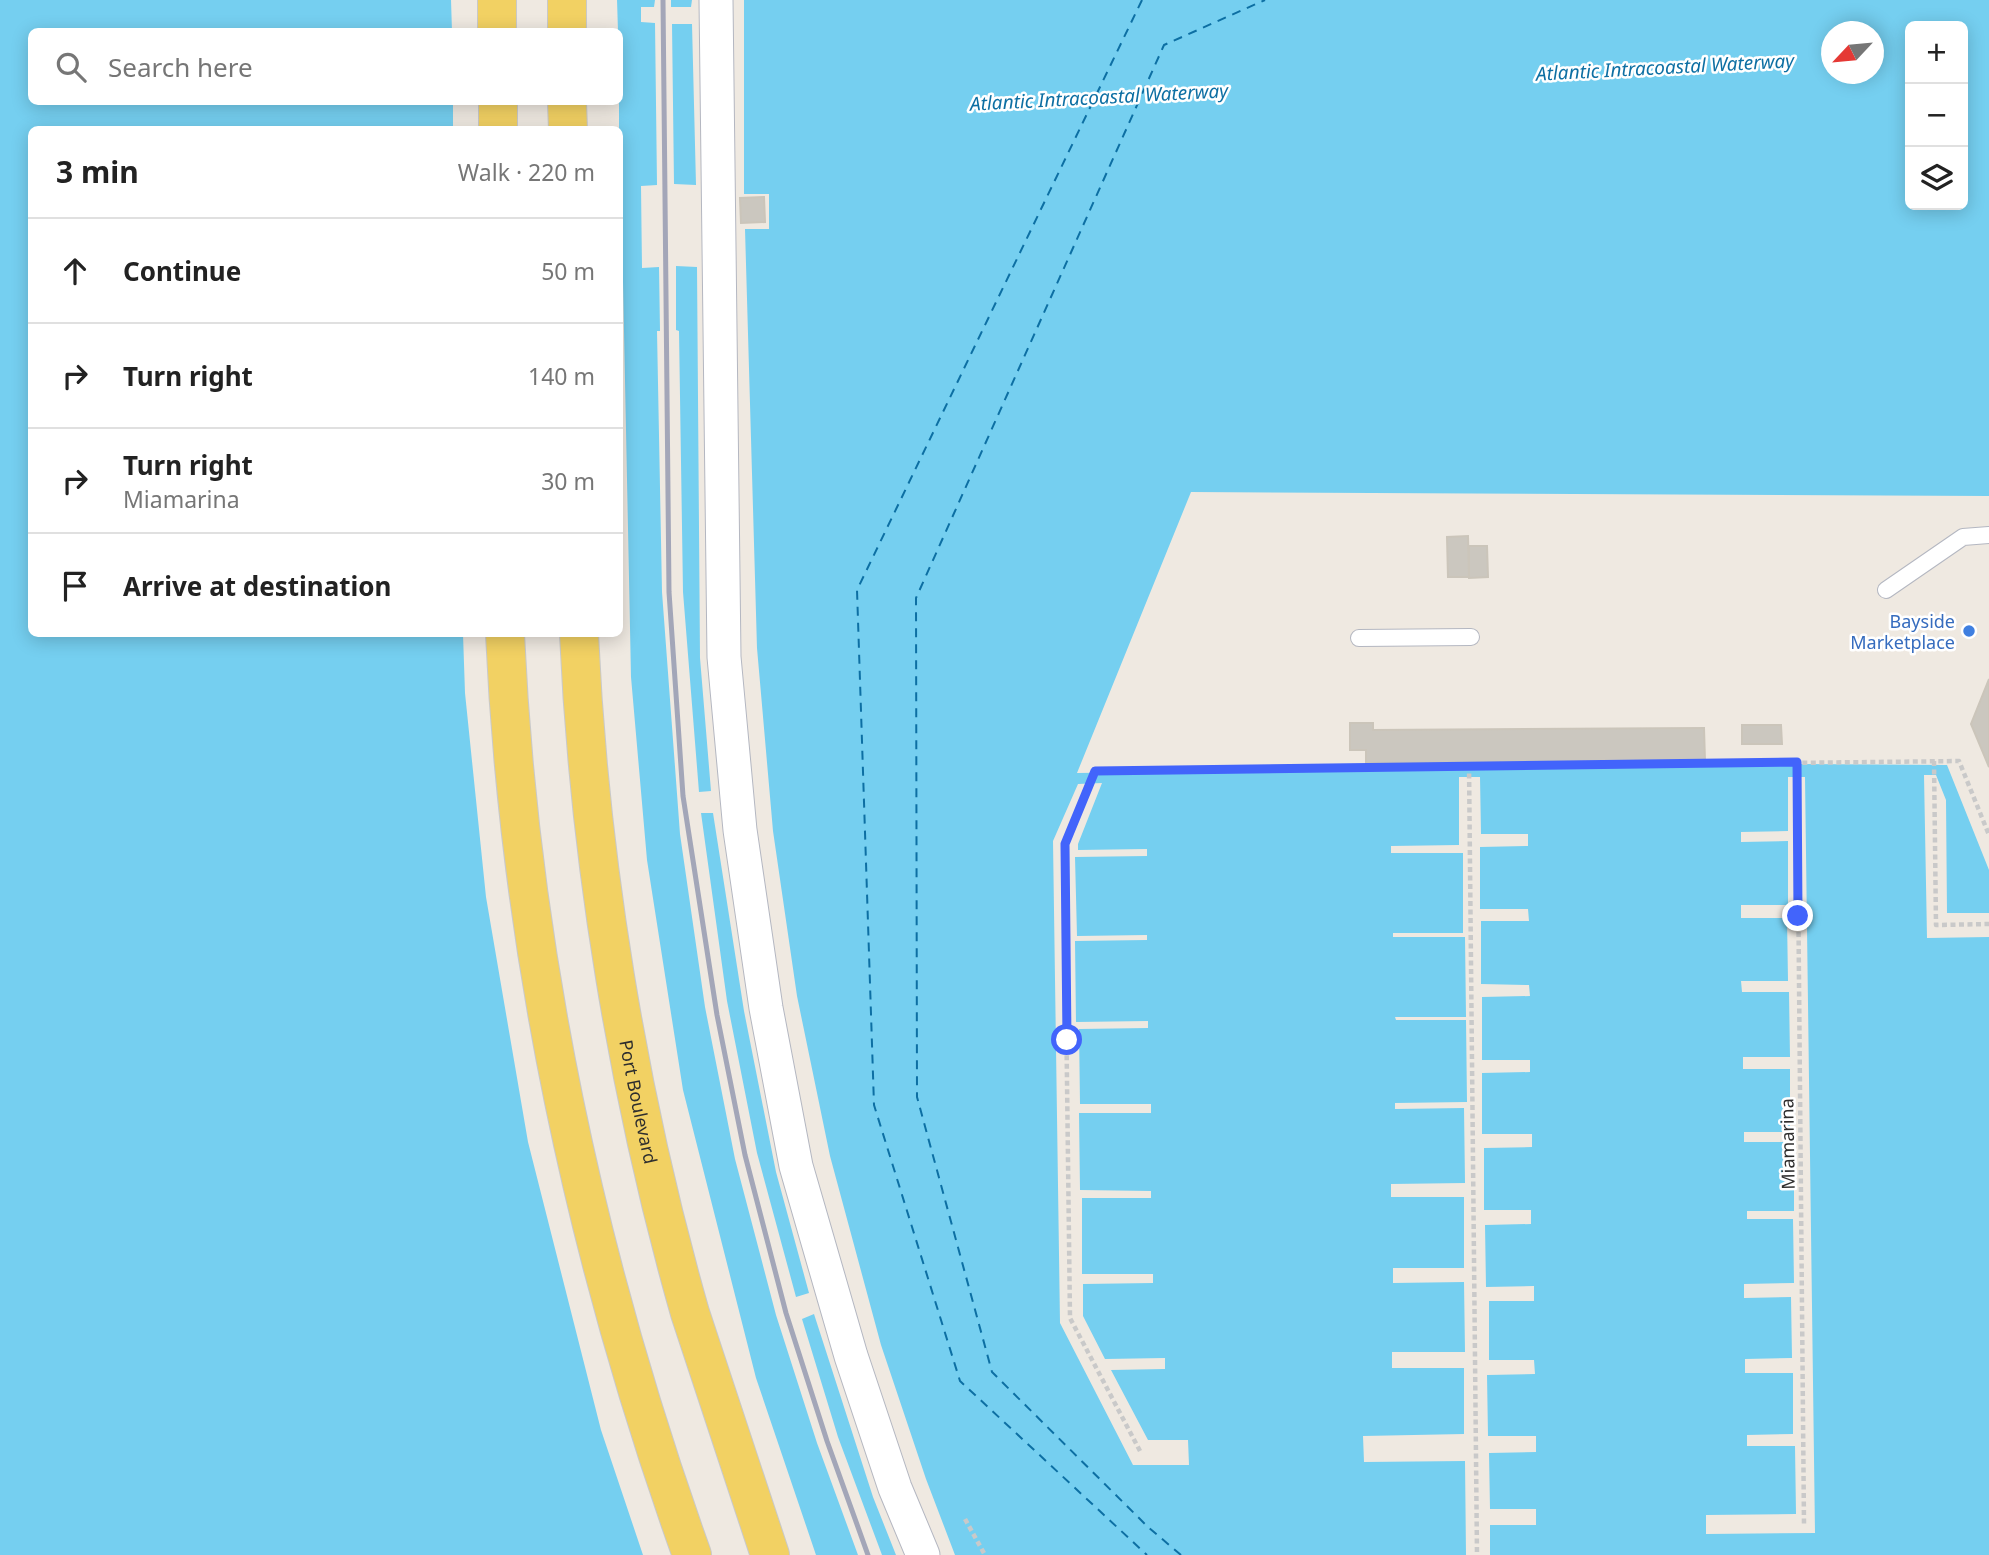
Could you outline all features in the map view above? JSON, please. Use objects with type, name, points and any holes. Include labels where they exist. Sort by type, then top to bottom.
[{"type":"main road","points":[[497,0],[497,28]]},
{"type":"main road","points":[[567,0],[567,28]]},
{"type":"main road","points":[[498,105],[498,126]]},
{"type":"main road","points":[[568,105],[568,126]]},
{"type":"main road","points":[[505,637],[511,732],[531,910],[569,1122],[624,1346],[692,1555]]},
{"type":"main road","name":"Port Boulevard","points":[[579,637],[591,804],[600,878],[637,1091],[690,1313],[770,1555]]},
{"type":"street","points":[[716,0],[724,657],[740,830],[766,1008],[796,1166],[851,1356],[895,1488],[923,1555]]},
{"type":"lane","points":[[1886,590],[1963,537],[1989,535]]},
{"type":"lane","points":[[1359,638],[1471,637]]},
{"type":"path","points":[[1934,761],[1936,925],[1989,924]]},
{"type":"path","points":[[1140,1451],[1070,1318],[1065,844],[1095,771],[1959,761],[1989,835]]},
{"type":"path","name":"Miamarina","points":[[1797,762],[1804,1525]]},
{"type":"path","points":[[1469,765],[1477,1555]]},
{"type":"path","points":[[965,1519],[985,1555]]},
{"type":"water","name":"Atlantic Intracoastal Waterway","points":[[0,0],[1989,0],[1989,496],[1191,492],[1077,773],[1799,764],[1947,765],[1989,870],[1989,1555],[0,1555]]},
{"type":"pier","points":[[451,0],[617,0],[618,28],[452,28]]},
{"type":"pier","points":[[655,0],[671,0],[671,7],[691,7],[692,0],[744,0],[744,194],[769,194],[769,229],[745,229],[757,648],[773,831],[797,996],[830,1156],[881,1345],[955,1555],[896,1555],[873,1497],[814,1314],[802,1319],[838,1437],[882,1555],[858,1555],[817,1443],[776,1315],[735,1159],[705,1007],[680,834],[662,592],[657,331],[660,331],[659,267],[642,268],[641,186],[657,185],[655,23],[641,22],[641,7],[654,7]],"holes":[[[672,24],[692,24],[696,185],[674,184]],[[676,266],[697,267],[700,658],[711,791],[699,792],[683,592],[679,331],[676,330]],[[701,813],[713,813],[744,1011],[776,1172],[809,1293],[796,1297],[757,1153],[727,1001]]]},
{"type":"pier","points":[[453,105],[619,105],[619,126],[453,126]]},
{"type":"pier","points":[[623,281],[631,677],[647,860],[683,1090],[756,1378],[816,1555],[643,1555],[601,1430],[528,1142],[486,897],[465,693],[463,637],[623,637]]},
{"type":"pier","points":[[1924,775],[1936,775],[1946,800],[1947,913],[1989,913],[1989,937],[1927,938]]},
{"type":"pier","points":[[1459,777],[1480,777],[1481,834],[1528,834],[1528,846],[1480,847],[1480,909],[1528,909],[1529,921],[1481,921],[1481,984],[1529,985],[1530,996],[1482,997],[1482,1060],[1530,1060],[1530,1072],[1482,1073],[1482,1134],[1532,1134],[1532,1147],[1484,1148],[1484,1210],[1531,1210],[1531,1224],[1485,1225],[1486,1287],[1534,1286],[1534,1301],[1489,1301],[1489,1360],[1534,1360],[1535,1374],[1487,1375],[1488,1436],[1536,1436],[1536,1452],[1489,1453],[1490,1509],[1536,1509],[1536,1525],[1490,1525],[1490,1555],[1466,1555],[1465,1461],[1364,1462],[1363,1436],[1464,1434],[1464,1368],[1392,1368],[1392,1352],[1465,1352],[1464,1282],[1393,1283],[1393,1268],[1464,1268],[1464,1197],[1391,1197],[1391,1184],[1465,1183],[1464,1108],[1395,1109],[1395,1103],[1467,1102],[1466,1020],[1396,1020],[1395,1017],[1466,1017],[1465,937],[1393,937],[1393,933],[1463,933],[1463,853],[1391,853],[1391,846],[1459,845]]},
{"type":"pier","points":[[1788,777],[1805,777],[1815,1533],[1706,1534],[1706,1515],[1796,1514],[1795,1446],[1747,1446],[1747,1435],[1793,1434],[1793,1373],[1745,1373],[1745,1359],[1792,1358],[1791,1297],[1744,1298],[1744,1284],[1794,1283],[1793,1219],[1747,1219],[1747,1211],[1794,1211],[1794,1142],[1744,1142],[1744,1132],[1790,1132],[1790,1069],[1743,1069],[1743,1057],[1790,1057],[1789,992],[1742,992],[1741,981],[1788,981],[1787,918],[1741,918],[1741,905],[1788,905],[1788,841],[1741,842],[1741,832],[1788,831]]},
{"type":"pier","points":[[1102,783],[1078,850],[1147,849],[1147,856],[1075,857],[1077,936],[1147,935],[1147,940],[1075,941],[1076,1022],[1148,1021],[1148,1028],[1079,1029],[1080,1104],[1151,1104],[1151,1113],[1079,1113],[1080,1190],[1151,1191],[1151,1198],[1082,1198],[1082,1274],[1153,1274],[1153,1283],[1083,1284],[1083,1316],[1105,1359],[1165,1358],[1165,1369],[1111,1370],[1148,1440],[1188,1440],[1189,1465],[1133,1465],[1060,1323],[1053,841],[1078,784]]},
{"type":"building","points":[[764,197],[765,222],[741,223],[740,198]]},
{"type":"building","points":[[1468,536],[1469,577],[1448,577],[1447,537]]},
{"type":"building","points":[[1469,546],[1487,546],[1488,577],[1469,578]]},
{"type":"building","points":[[1989,679],[1989,767],[1971,724]]},
{"type":"building","points":[[1350,723],[1373,723],[1373,730],[1704,728],[1705,761],[1366,763],[1366,750],[1350,750]]},
{"type":"building","points":[[1742,725],[1781,725],[1782,744],[1742,744]]},
{"type":"ferry route","points":[[1142,0],[857,590],[874,1105],[960,1381],[1147,1555]]},
{"type":"ferry route","points":[[1181,1555],[1148,1527],[992,1372],[917,1097],[916,598],[1164,45],[1265,0]]},
{"type":"railway","points":[[663,0],[669,592],[683,796],[717,1015],[745,1155],[786,1313],[827,1441],[868,1555]]},
{"type":"place","name":"Bayside Marketplace","points":[[1969,631]]},
{"type":"route","points":[[1067,1040],[1065,844],[1095,771],[1797,762],[1798,916]]}]
